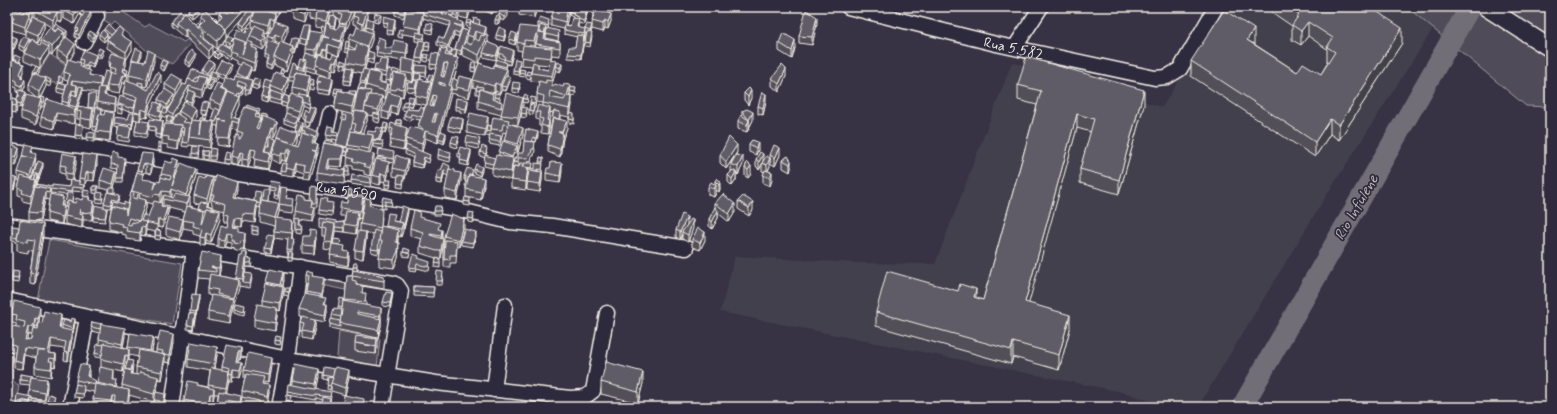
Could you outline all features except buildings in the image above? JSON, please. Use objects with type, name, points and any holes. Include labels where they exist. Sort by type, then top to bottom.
[{"type":"street","points":[[83,7],[97,16],[84,42]]},
{"type":"street","name":"Rua 5.582","points":[[851,7],[1015,47],[1155,78],[1167,77],[1180,69],[1216,7]]},
{"type":"street","points":[[1015,47],[1041,7]]},
{"type":"street","points":[[1486,7],[1550,48]]},
{"type":"street","points":[[313,185],[330,114]]},
{"type":"street","name":"Rua 5.590","points":[[7,135],[102,149],[238,174],[457,209],[510,222],[552,226],[686,248]]},
{"type":"street","points":[[7,225],[194,250],[398,285],[401,291],[382,407]]},
{"type":"street","points":[[172,407],[194,250]]},
{"type":"street","points":[[279,407],[288,359],[300,268]]},
{"type":"street","points":[[7,300],[86,318],[181,336],[288,359],[494,390],[570,398],[585,397],[593,391],[607,313]]},
{"type":"street","points":[[494,390],[505,305]]},
{"type":"street","points":[[70,407],[86,318]]},
{"type":"shaded area","points":[[116,7],[145,27],[150,24],[184,42],[187,39],[191,43],[172,64],[147,51],[114,22],[111,25],[103,19],[109,8]]},
{"type":"shaded area","points":[[1225,7],[1447,7],[1323,201],[1198,407],[1170,407],[1122,392],[720,312],[735,256],[858,263],[935,264],[1012,62],[1162,107]]},
{"type":"shaded area","points":[[1407,7],[1550,7],[1550,107],[1526,106]]},
{"type":"shaded area","points":[[50,54],[66,66],[57,84],[36,77]]},
{"type":"shaded area","points":[[49,240],[182,263],[172,324],[38,301]]},
{"type":"shaded area","points":[[308,273],[347,278],[345,290],[312,283]]},
{"type":"shaded area","points":[[339,331],[380,339],[377,368],[339,364],[337,357]]},
{"type":"shaded area","points":[[7,356],[13,357],[11,368],[9,369],[13,370],[13,381],[19,386],[15,407],[7,407],[7,394],[10,393],[13,387],[7,379]]},
{"type":"waterway","name":"Rio Infulene","points":[[1242,407],[1470,7]]}]
